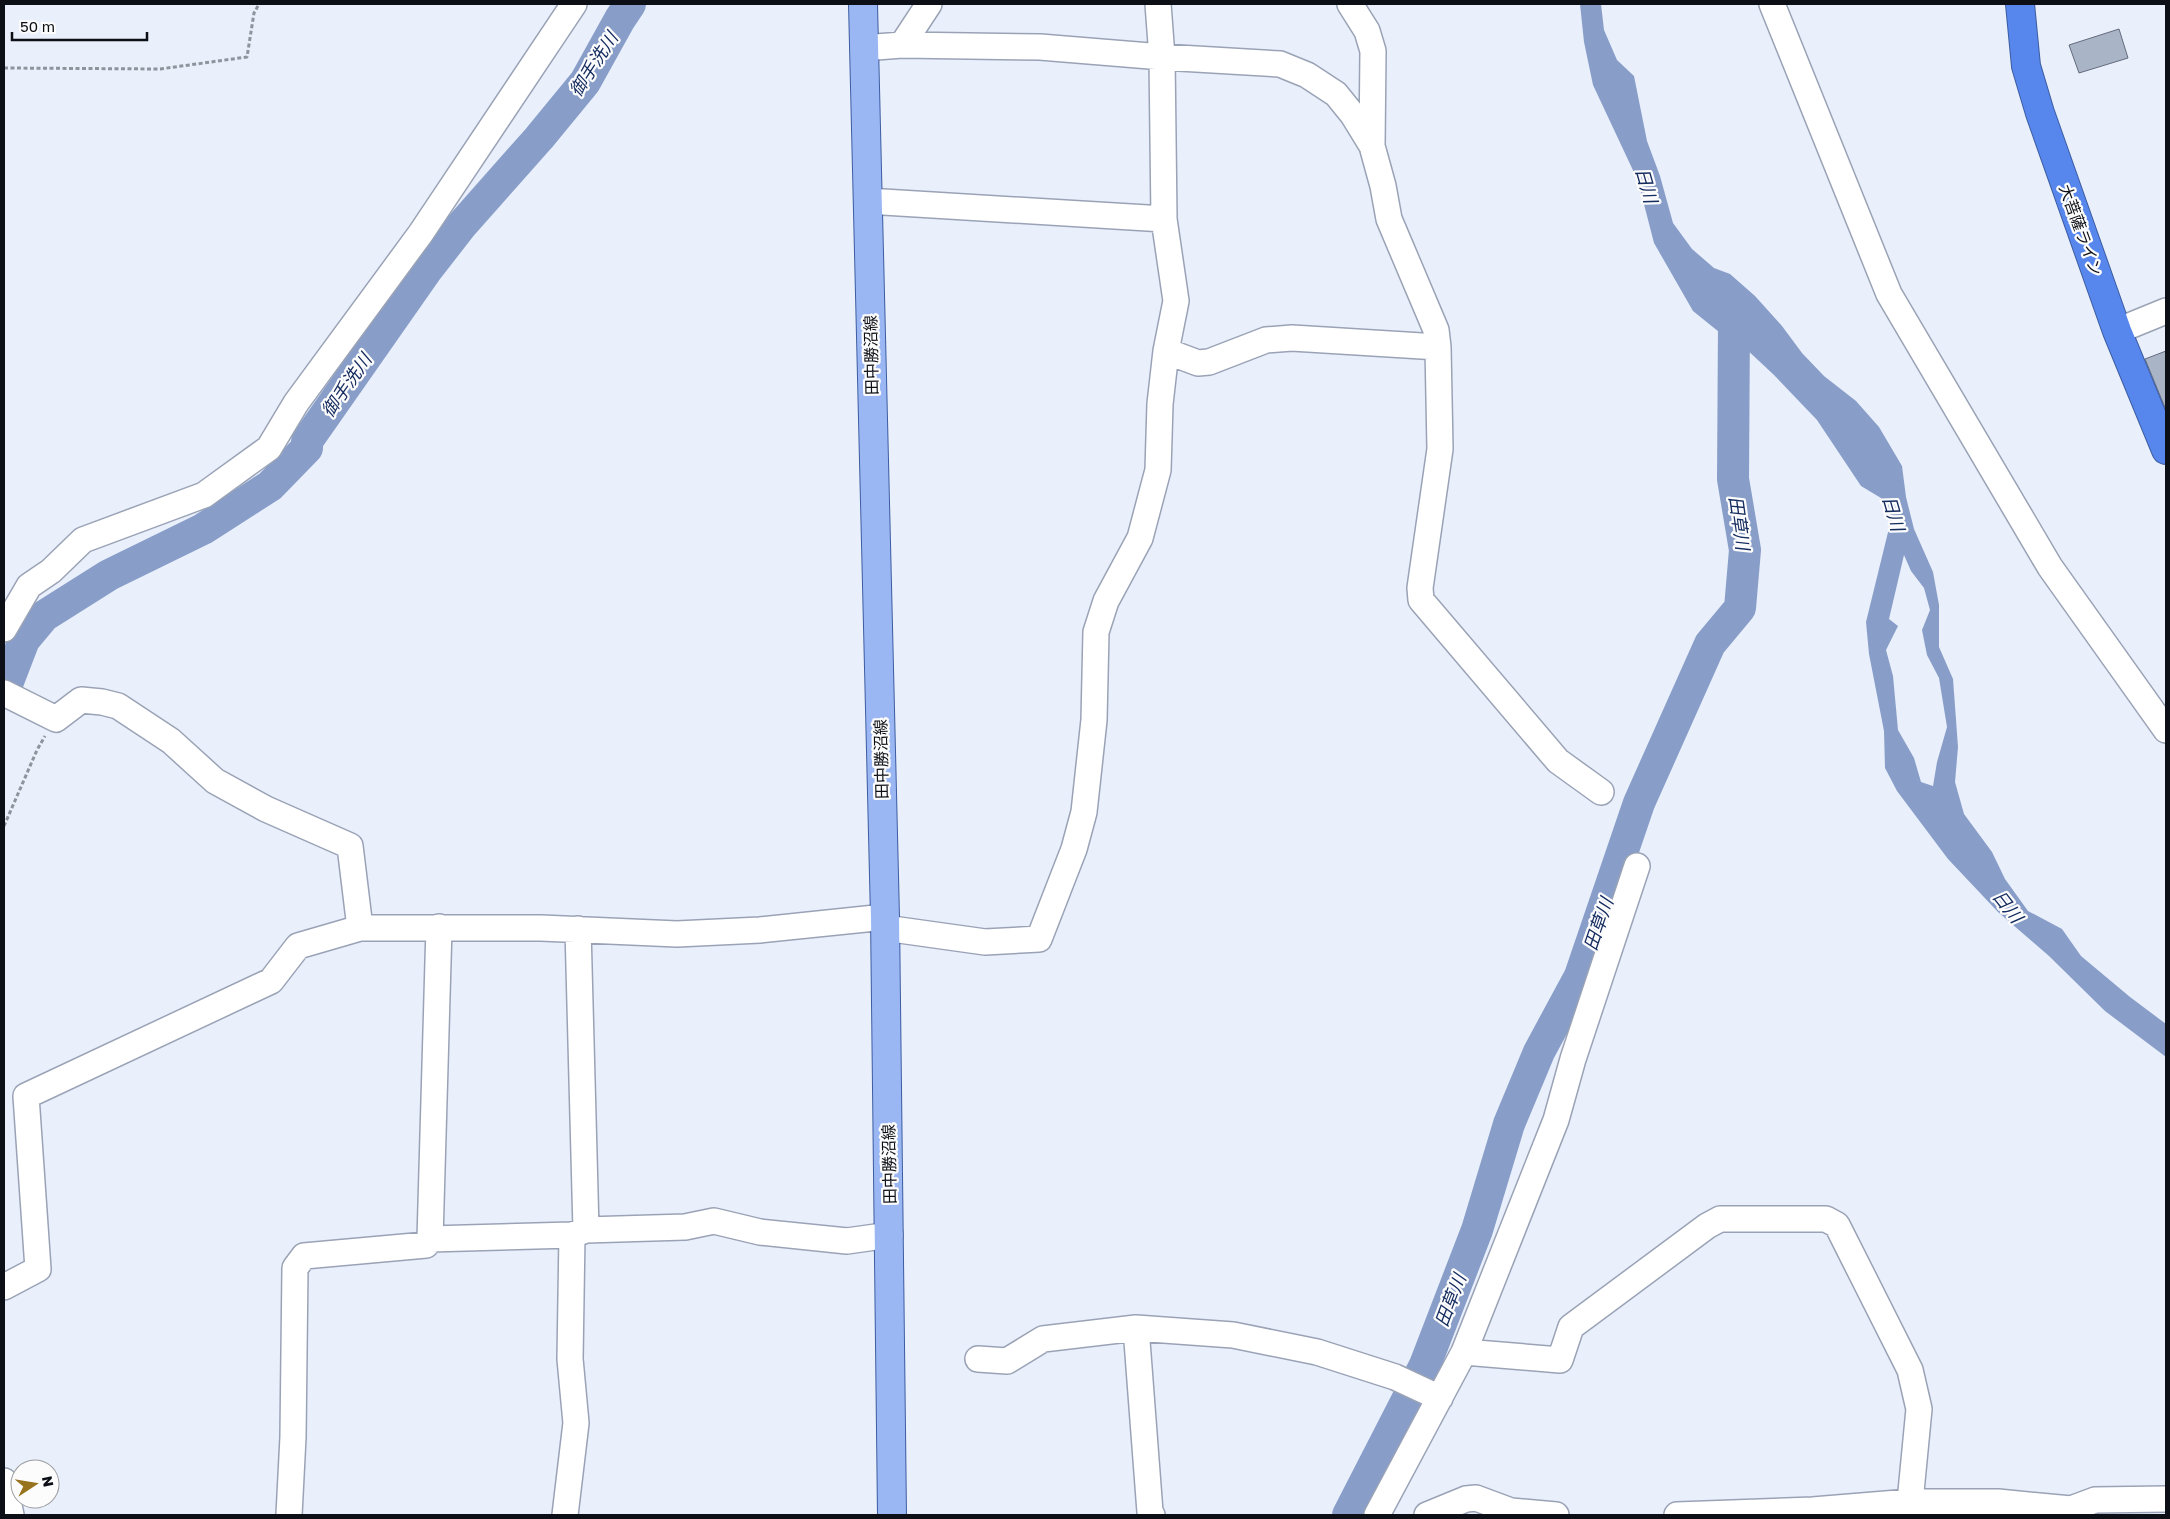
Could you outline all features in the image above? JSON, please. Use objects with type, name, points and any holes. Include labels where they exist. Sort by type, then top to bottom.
[{"type":"highway","name":"大菩薩ライン","points":[[2020,4],[2026,66],[2040,113],[2117,331],[2166,450]]},
{"type":"main road","name":"田中勝沼線","points":[[862,4],[885,923],[892,1515]]},
{"type":"street","points":[[4,629],[29,586],[51,571],[83,540],[204,495],[269,448],[296,403],[421,233],[574,4]]},
{"type":"street","points":[[902,45],[930,4]]},
{"type":"street","points":[[4,1287],[38,1269],[26,1096],[272,981],[298,946],[360,928],[439,927],[678,934],[885,923],[985,942],[1039,939],[1074,849],[1084,812],[1094,720],[1096,632],[1106,601],[1140,538],[1158,470],[1160,404],[1166,351],[1176,301],[1164,219],[1162,57],[1158,4]]},
{"type":"street","points":[[1350,4],[1367,31],[1373,51],[1372,146],[1383,186],[1389,219],[1436,330],[1438,346],[1440,449],[1420,588],[1422,600],[1558,761],[1601,792]]},
{"type":"street","points":[[1772,4],[1889,294],[2050,567],[2166,730]]},
{"type":"street","points":[[863,48],[902,45],[1040,47],[1280,64],[1307,75],[1336,94],[1353,115],[1372,146]]},
{"type":"street","points":[[867,202],[1164,219]]},
{"type":"street","points":[[2117,331],[2166,311]]},
{"type":"street","points":[[1166,351],[1198,363],[1209,362],[1266,340],[1292,338],[1438,346]]},
{"type":"street","points":[[4,693],[52,716],[81,700],[118,706],[171,741],[215,782],[266,809],[350,846],[360,928]]},
{"type":"street","points":[[1377,1515],[1437,1397],[1464,1352],[1556,1120],[1573,1058],[1637,866]]},
{"type":"street","points":[[289,1515],[293,1437],[295,1268],[304,1256],[426,1245],[430,1239],[439,927]]},
{"type":"street","points":[[565,1515],[576,1423],[570,1360],[579,1232],[578,930]]},
{"type":"street","points":[[1464,1352],[1560,1360],[1571,1327],[1707,1226],[1720,1220],[1826,1219],[1837,1225],[1910,1370],[1919,1409],[1910,1502]]},
{"type":"street","points":[[430,1239],[685,1227],[714,1221],[760,1232],[847,1241],[890,1235]]},
{"type":"street","points":[[978,1359],[1007,1360],[1043,1339],[1136,1328],[1233,1334],[1317,1352],[1395,1377],[1437,1397]]},
{"type":"street","points":[[1136,1328],[1150,1512],[1152,1515]]},
{"type":"street","points":[[4,1481],[11,1515]]},
{"type":"street","points":[[1428,1515],[1466,1499],[1476,1498],[1511,1511],[1556,1515]]},
{"type":"street","points":[[1677,1515],[1813,1510],[1910,1502],[1998,1502],[2071,1509],[2095,1500],[2166,1499]]},
{"type":"path","points":[[4,68],[160,69],[247,57],[254,13],[259,4]]},
{"type":"path","points":[[4,826],[52,716]]},
{"type":"water","name":"日川","points":[[1580,4],[1601,4],[1604,30],[1617,60],[1634,76],[1647,141],[1660,176],[1673,223],[1692,249],[1714,268],[1730,274],[1755,296],[1782,326],[1802,353],[1824,376],[1856,401],[1879,427],[1902,466],[1906,497],[1914,529],[1933,572],[1939,605],[1939,647],[1953,679],[1958,747],[1955,782],[1964,814],[1992,852],[2005,879],[2028,911],[2062,929],[2081,956],[2166,1024],[2166,1057],[2105,1011],[2049,956],[1998,912],[1948,859],[1897,791],[1885,768],[1884,731],[1869,654],[1866,622],[1891,520],[1881,498],[1861,486],[1817,420],[1743,346],[1733,368],[1724,336],[1693,311],[1654,243],[1638,181],[1593,85],[1584,42]],"holes":[[[1904,555],[1911,571],[1924,588],[1930,610],[1922,630],[1927,655],[1939,678],[1947,727],[1937,762],[1933,786],[1921,782],[1914,758],[1898,730],[1893,676],[1886,650],[1898,626],[1889,619]]]},
{"type":"building","points":[[2119,29],[2128,58],[2079,73],[2069,45]]},
{"type":"building","points":[[2166,351],[2166,410],[2145,359]]},
{"type":"waterway","name":"御手洗川","points":[[4,692],[24,640],[44,616],[109,575],[203,529],[270,486],[307,448],[307,441],[426,271],[461,226],[539,138],[585,82],[630,4]]},
{"type":"waterway","name":"田草川","points":[[1348,1515],[1425,1365],[1477,1230],[1509,1124],[1539,1052],[1580,976],[1639,803],[1710,644],[1740,608],[1745,550],[1733,479],[1734,324]]}]
